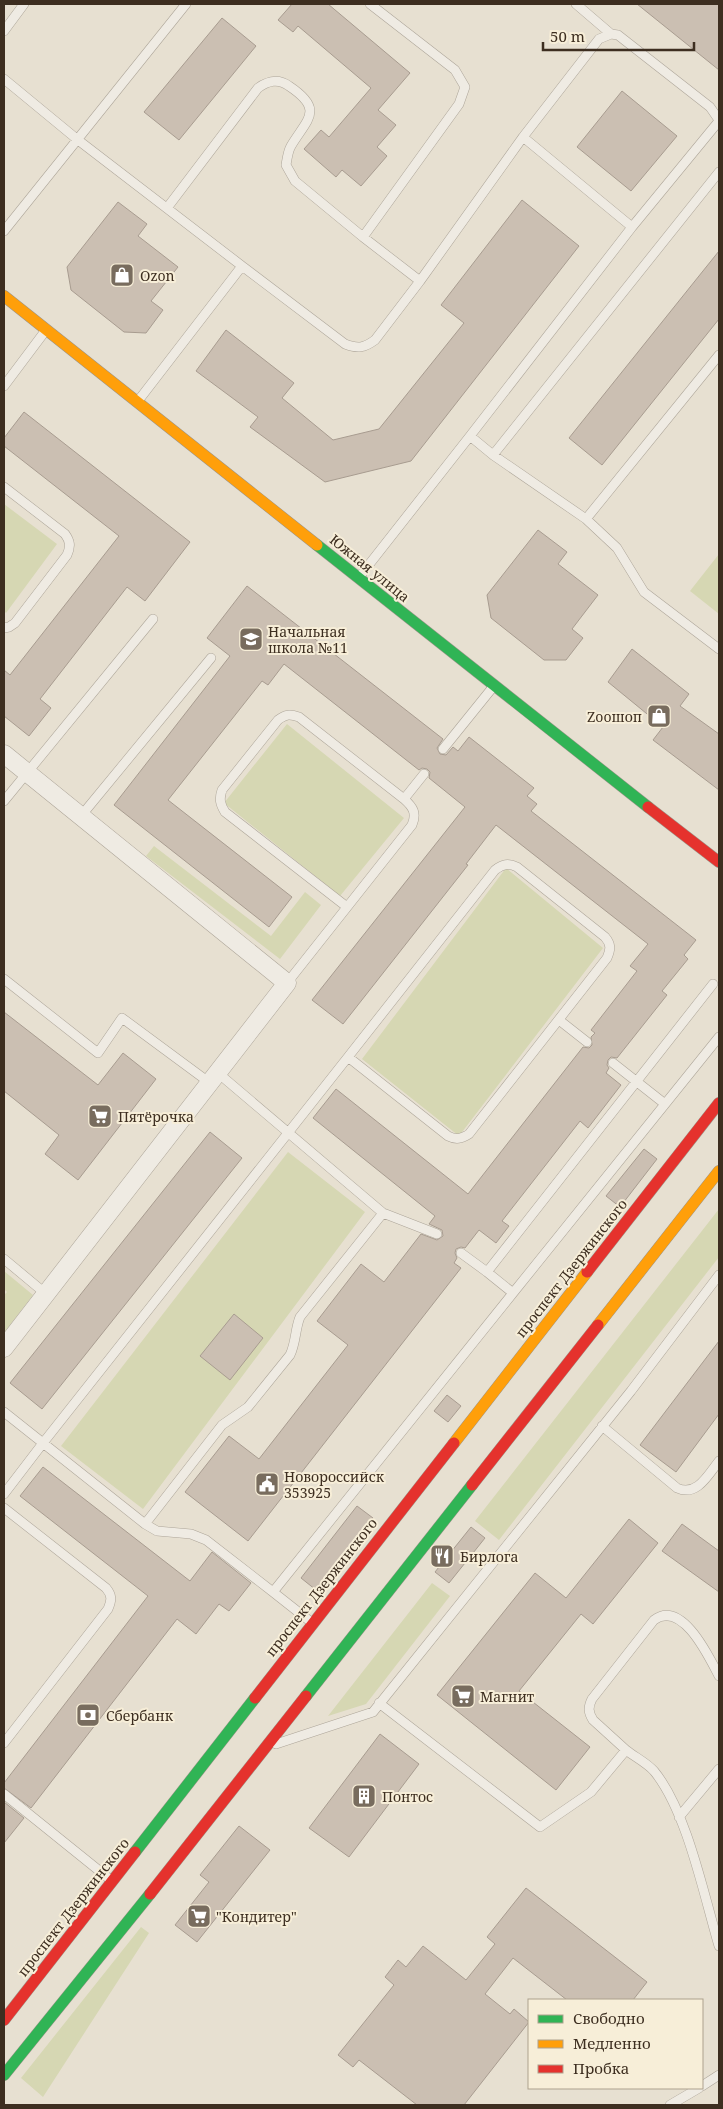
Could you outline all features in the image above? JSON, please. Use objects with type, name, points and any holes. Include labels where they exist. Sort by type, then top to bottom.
[{"type":"street","name":"Южная улица","points":[[4,296],[47,328],[493,686],[719,862]]},
{"type":"street","points":[[4,754],[288,983],[4,1348]]},
{"type":"street","name":"проспект Дзержинского","points":[[4,2020],[116,1884],[312,1623],[719,1103]]},
{"type":"street","points":[[4,2075],[139,1900],[265,1747],[719,1171]]},
{"type":"lane","points":[[4,31],[24,4]]},
{"type":"lane","points":[[4,231],[186,4]]},
{"type":"lane","points":[[364,236],[459,104],[465,87],[456,70],[370,4]]},
{"type":"lane","points":[[576,4],[611,34]]},
{"type":"lane","points":[[4,79],[78,140],[242,266],[345,344],[355,348],[366,347],[375,340],[420,281],[523,137],[599,39],[611,34],[618,34],[710,107],[719,121],[632,227],[359,578]]},
{"type":"lane","points":[[167,208],[258,88],[267,82],[278,80],[302,96],[309,105],[310,116],[306,126],[290,148],[286,165],[295,181],[420,281]]},
{"type":"lane","points":[[523,137],[632,227]]},
{"type":"lane","points":[[494,455],[719,172]]},
{"type":"lane","points":[[138,401],[242,266]]},
{"type":"lane","points":[[4,386],[47,328]]},
{"type":"lane","points":[[586,519],[719,356]]},
{"type":"lane","points":[[470,436],[586,519],[617,548],[644,592],[719,649]]},
{"type":"lane","points":[[4,487],[64,534],[69,540],[70,548],[67,555],[15,623],[4,628]]},
{"type":"lane","points":[[4,801],[153,620]]},
{"type":"lane","points":[[81,816],[211,658]]},
{"type":"lane","points":[[443,749],[493,686]]},
{"type":"lane","points":[[288,983],[412,825],[415,818],[414,810],[404,799],[299,717],[292,714],[284,715],[222,790],[220,797],[221,805],[225,812],[347,907]]},
{"type":"lane","points":[[404,799],[424,774]]},
{"type":"lane","points":[[4,1494],[495,870],[502,865],[510,864],[517,868],[605,937],[610,943],[610,951],[607,958],[469,1134],[463,1138],[455,1139],[448,1136],[348,1057]]},
{"type":"lane","points":[[4,979],[98,1053],[122,1018],[214,1078],[289,1133],[383,1213],[437,1234]]},
{"type":"lane","points":[[487,1272],[713,984]]},
{"type":"lane","points":[[559,1020],[587,1042]]},
{"type":"lane","points":[[273,1592],[719,1037]]},
{"type":"lane","points":[[613,1063],[665,1104]]},
{"type":"lane","points":[[145,1524],[222,1425],[248,1407],[290,1355],[294,1347],[296,1327],[300,1317],[383,1213]]},
{"type":"lane","points":[[462,1253],[513,1293]]},
{"type":"lane","points":[[4,1259],[46,1294]]},
{"type":"lane","points":[[265,1747],[373,1712],[602,1426],[719,1275]]},
{"type":"lane","points":[[4,1412],[145,1524],[157,1531],[191,1534],[206,1540],[312,1623]]},
{"type":"lane","points":[[602,1426],[677,1488],[684,1491],[692,1490],[698,1486],[716,1469],[719,1461]]},
{"type":"lane","points":[[4,1508],[106,1588],[111,1594],[112,1602],[4,1743]]},
{"type":"lane","points":[[719,1676],[706,1650],[688,1626],[668,1614],[654,1620],[592,1699],[589,1706],[589,1714],[593,1720],[626,1750],[653,1770],[670,1796],[679,1817],[719,1946]]},
{"type":"lane","points":[[379,1703],[540,1827],[591,1792],[626,1750]]},
{"type":"lane","points":[[679,1817],[719,1769]]},
{"type":"lane","points":[[4,1794],[116,1884]]},
{"type":"lane","points":[[703,2085],[719,2075]]},
{"type":"lane","points":[[670,2105],[697,2089]]},
{"type":"green space","points":[[4,504],[57,544],[6,613],[4,611]]},
{"type":"green space","points":[[719,554],[719,614],[690,591]]},
{"type":"green space","points":[[287,724],[404,818],[340,896],[224,803]]},
{"type":"green space","points":[[154,846],[271,936],[305,892],[321,905],[280,959],[146,856]]},
{"type":"green space","points":[[506,868],[603,948],[459,1136],[362,1059]]},
{"type":"green space","points":[[288,1152],[365,1212],[143,1509],[61,1446]]},
{"type":"green space","points":[[719,1209],[719,1257],[499,1540],[475,1521]]},
{"type":"green space","points":[[4,1271],[33,1295],[4,1333],[4,1295],[7,1292],[4,1289]]},
{"type":"green space","points":[[432,1583],[450,1596],[366,1704],[328,1716]]},
{"type":"green space","points":[[141,1927],[149,1933],[43,2097],[21,2078]]},
{"type":"building","points":[[292,4],[328,4],[410,73],[378,110],[396,125],[377,147],[387,156],[361,186],[342,170],[336,177],[304,149],[321,130],[329,137],[371,88],[298,26],[293,32],[278,20]]},
{"type":"building","points":[[637,4],[719,4],[719,70]]},
{"type":"building","points":[[222,18],[256,46],[179,140],[144,112]]},
{"type":"building","points":[[622,91],[677,136],[631,191],[577,147]]},
{"type":"building","points":[[522,200],[579,246],[411,461],[325,482],[250,427],[258,417],[196,371],[226,330],[294,383],[282,398],[333,440],[379,429],[464,323],[441,305]]},
{"type":"building","points":[[118,202],[147,224],[138,236],[178,267],[151,301],[163,310],[146,333],[124,332],[71,290],[67,267]]},
{"type":"building","points":[[719,251],[719,319],[602,465],[569,438]]},
{"type":"building","points":[[24,412],[190,542],[145,601],[127,587],[40,699],[51,708],[29,736],[4,716],[4,670],[10,675],[119,536],[4,446],[4,438]]},
{"type":"building","points":[[538,530],[567,552],[558,564],[598,595],[572,629],[583,638],[566,660],[544,660],[491,618],[487,595]]},
{"type":"building","points":[[247,586],[443,739],[437,748],[440,754],[446,755],[453,747],[458,751],[469,737],[534,788],[527,796],[537,804],[531,811],[696,940],[684,955],[688,959],[662,991],[667,995],[617,1058],[611,1057],[608,1060],[607,1065],[609,1068],[606,1073],[621,1085],[588,1128],[580,1121],[502,1221],[509,1226],[496,1243],[479,1230],[465,1248],[456,1249],[457,1258],[454,1263],[461,1268],[248,1541],[185,1492],[229,1436],[259,1459],[348,1345],[317,1321],[361,1264],[384,1282],[421,1234],[437,1240],[443,1236],[442,1230],[429,1224],[435,1216],[313,1118],[336,1089],[468,1194],[583,1047],[589,1048],[592,1045],[591,1037],[595,1033],[591,1030],[637,971],[630,966],[648,944],[496,825],[466,864],[468,865],[343,1024],[312,1000],[465,807],[429,778],[430,772],[427,769],[422,768],[419,770],[284,664],[268,685],[262,681],[168,800],[292,897],[269,927],[114,805],[230,656],[207,638]]},
{"type":"building","points":[[632,649],[689,694],[680,706],[719,734],[719,790],[653,740],[663,727],[608,682]]},
{"type":"building","points":[[4,1012],[98,1085],[123,1053],[156,1079],[78,1180],[45,1154],[59,1135],[4,1091]]},
{"type":"building","points":[[210,1132],[242,1158],[42,1409],[10,1383]]},
{"type":"building","points":[[644,1149],[657,1159],[620,1207],[606,1196]]},
{"type":"building","points":[[234,1314],[263,1338],[230,1380],[200,1356]]},
{"type":"building","points":[[719,1341],[719,1414],[676,1472],[640,1445]]},
{"type":"building","points":[[447,1395],[461,1406],[448,1422],[434,1411]]},
{"type":"building","points":[[43,1467],[190,1581],[212,1552],[251,1583],[229,1611],[219,1604],[196,1634],[177,1619],[31,1808],[4,1788],[4,1783],[148,1596],[20,1496]]},
{"type":"building","points":[[357,1506],[373,1518],[316,1590],[301,1578]]},
{"type":"building","points":[[629,1519],[658,1543],[593,1624],[581,1614],[519,1691],[590,1747],[556,1790],[437,1695],[535,1573],[566,1598]]},
{"type":"building","points":[[682,1524],[719,1551],[719,1592],[662,1551]]},
{"type":"building","points":[[471,1527],[485,1538],[449,1583],[435,1572]]},
{"type":"building","name":"Понтос","points":[[380,1734],[419,1764],[349,1857],[309,1828]]},
{"type":"building","points":[[4,1802],[24,1818],[4,1843]]},
{"type":"building","points":[[239,1826],[270,1850],[197,1942],[175,1925],[209,1882],[200,1875]]},
{"type":"building","points":[[526,1888],[647,1982],[634,1999],[566,1999],[513,1958],[485,1994],[510,2014],[514,2009],[528,2021],[528,2023],[464,2105],[417,2105],[359,2060],[353,2067],[338,2055],[394,1985],[385,1977],[398,1960],[406,1967],[423,1946],[466,1980],[495,1944],[487,1937]]},
{"type":"traffic: fast","points":[[317,545],[648,807]]},
{"type":"traffic: fast","points":[[306,1696],[472,1485]]},
{"type":"traffic: fast","points":[[135,1852],[255,1698]]},
{"type":"traffic: fast","points":[[4,2075],[150,1894]]},
{"type":"traffic: slow","points":[[4,296],[317,545]]},
{"type":"traffic: slow","points":[[598,1325],[719,1171]]},
{"type":"traffic: slow","points":[[454,1443],[587,1272]]},
{"type":"traffic: jam","points":[[648,807],[719,862]]},
{"type":"traffic: jam","points":[[587,1272],[719,1103]]},
{"type":"traffic: jam","points":[[472,1485],[598,1325]]},
{"type":"traffic: jam","points":[[255,1698],[454,1443]]},
{"type":"traffic: jam","points":[[150,1894],[306,1696]]},
{"type":"traffic: jam","points":[[4,2020],[135,1852]]},
{"type":"place","name":"Ozon","points":[[122,275]]},
{"type":"place","name":"Начальная школа №11","points":[[251,639]]},
{"type":"place","name":"Zooшоп","points":[[659,716]]},
{"type":"place","name":"Пятёрочка","points":[[100,1116]]},
{"type":"place","name":"Новороссийск 353925","points":[[267,1484]]},
{"type":"place","name":"Бирлога","points":[[442,1556]]},
{"type":"place","name":"Магнит","points":[[463,1696]]},
{"type":"place","name":"Сбербанк","points":[[88,1715]]},
{"type":"place","name":"Понтос","points":[[364,1796]]},
{"type":"place","name":"\"Кондитер\"","points":[[199,1916]]}]
